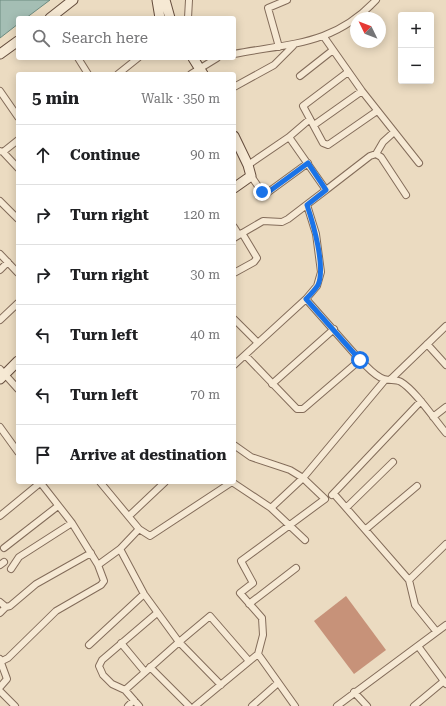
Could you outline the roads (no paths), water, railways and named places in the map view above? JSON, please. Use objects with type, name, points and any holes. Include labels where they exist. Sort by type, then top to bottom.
[{"type":"street","points":[[54,16],[73,0]]},
{"type":"street","points":[[157,0],[160,16]]},
{"type":"street","points":[[165,0],[169,16]]},
{"type":"street","points":[[188,16],[189,0]]},
{"type":"street","points":[[279,47],[268,8],[287,0]]},
{"type":"street","points":[[236,54],[293,45],[324,37],[355,19],[376,0]]},
{"type":"street","points":[[324,37],[377,111],[419,163]]},
{"type":"street","points":[[0,54],[16,42]]},
{"type":"street","points":[[236,86],[274,65],[293,45]]},
{"type":"street","points":[[300,76],[333,50]]},
{"type":"street","points":[[79,60],[87,72]]},
{"type":"street","points":[[120,72],[136,60]]},
{"type":"street","points":[[194,60],[202,70],[214,60]]},
{"type":"street","points":[[348,72],[304,104],[303,109],[323,143],[328,145],[377,111]]},
{"type":"street","points":[[0,91],[16,114]]},
{"type":"street","points":[[248,165],[312,122],[362,91]]},
{"type":"street","points":[[236,272],[254,262],[257,258],[238,235],[263,221],[276,222],[288,219],[364,160],[376,154],[383,142],[394,132]]},
{"type":"street","points":[[289,137],[326,190]]},
{"type":"street","points":[[236,140],[248,165],[251,176],[262,192],[267,193],[308,163]]},
{"type":"street","points":[[16,142],[2,152],[16,166]]},
{"type":"street","points":[[376,154],[381,157],[406,195]]},
{"type":"street","points":[[236,187],[251,176]]},
{"type":"street","points":[[0,200],[16,217]]},
{"type":"street","points":[[236,363],[257,342],[306,299],[317,286],[321,272],[316,234],[307,205]]},
{"type":"street","points":[[0,254],[16,270]]},
{"type":"street","points":[[0,270],[8,262]]},
{"type":"street","points":[[306,299],[360,360],[374,373],[388,380],[402,382],[421,401],[446,433]]},
{"type":"street","points":[[0,320],[16,305]]},
{"type":"street","points":[[236,321],[257,342]]},
{"type":"street","points":[[271,508],[303,478],[388,380],[446,326]]},
{"type":"street","points":[[272,384],[334,329]]},
{"type":"street","points":[[428,344],[446,365]]},
{"type":"street","points":[[245,355],[297,409],[303,409],[360,360]]},
{"type":"street","points":[[16,363],[2,374],[16,387]]},
{"type":"street","points":[[195,706],[258,654],[264,635],[262,618],[240,593],[253,583],[241,561],[289,524],[334,494],[421,401]]},
{"type":"street","points":[[433,417],[446,407]]},
{"type":"street","points":[[0,427],[16,449]]},
{"type":"street","points":[[236,446],[251,457],[283,467],[303,478],[325,499]]},
{"type":"street","points":[[347,507],[393,462]]},
{"type":"street","points":[[0,516],[38,484]]},
{"type":"street","points":[[0,687],[7,679],[0,660],[8,658],[56,611],[104,581],[98,565],[72,523],[42,484]]},
{"type":"street","points":[[102,484],[139,529],[146,535],[153,536],[229,484]]},
{"type":"street","points":[[129,516],[163,484]]},
{"type":"street","points":[[235,484],[271,508],[306,540]]},
{"type":"street","points":[[366,529],[417,486]]},
{"type":"street","points":[[334,494],[347,507],[409,580],[415,604],[436,632]]},
{"type":"street","points":[[4,548],[58,506]]},
{"type":"street","points":[[11,569],[19,557],[72,523]]},
{"type":"street","points":[[98,565],[120,549],[139,529]]},
{"type":"street","points":[[409,580],[446,544]]},
{"type":"street","points":[[120,549],[144,594],[179,642],[221,685]]},
{"type":"street","points":[[0,612],[36,584],[91,553]]},
{"type":"street","points":[[249,604],[296,568]]},
{"type":"street","points":[[89,645],[144,594]]},
{"type":"street","points":[[0,602],[6,607]]},
{"type":"street","points":[[139,706],[125,690],[112,684],[103,675],[99,666],[102,660],[157,612]]},
{"type":"street","points":[[125,690],[210,616],[249,661]]},
{"type":"street","points":[[336,706],[446,625]]},
{"type":"street","points":[[121,643],[145,672]]},
{"type":"street","points":[[414,706],[445,682],[418,646]]},
{"type":"street","points":[[258,654],[295,706]]},
{"type":"street","points":[[150,667],[189,706]]},
{"type":"street","points":[[252,706],[278,683]]},
{"type":"street","points":[[0,691],[15,706]]},
{"type":"street","points":[[354,692],[367,706]]},
{"type":"street","points":[[128,706],[134,700]]}]
